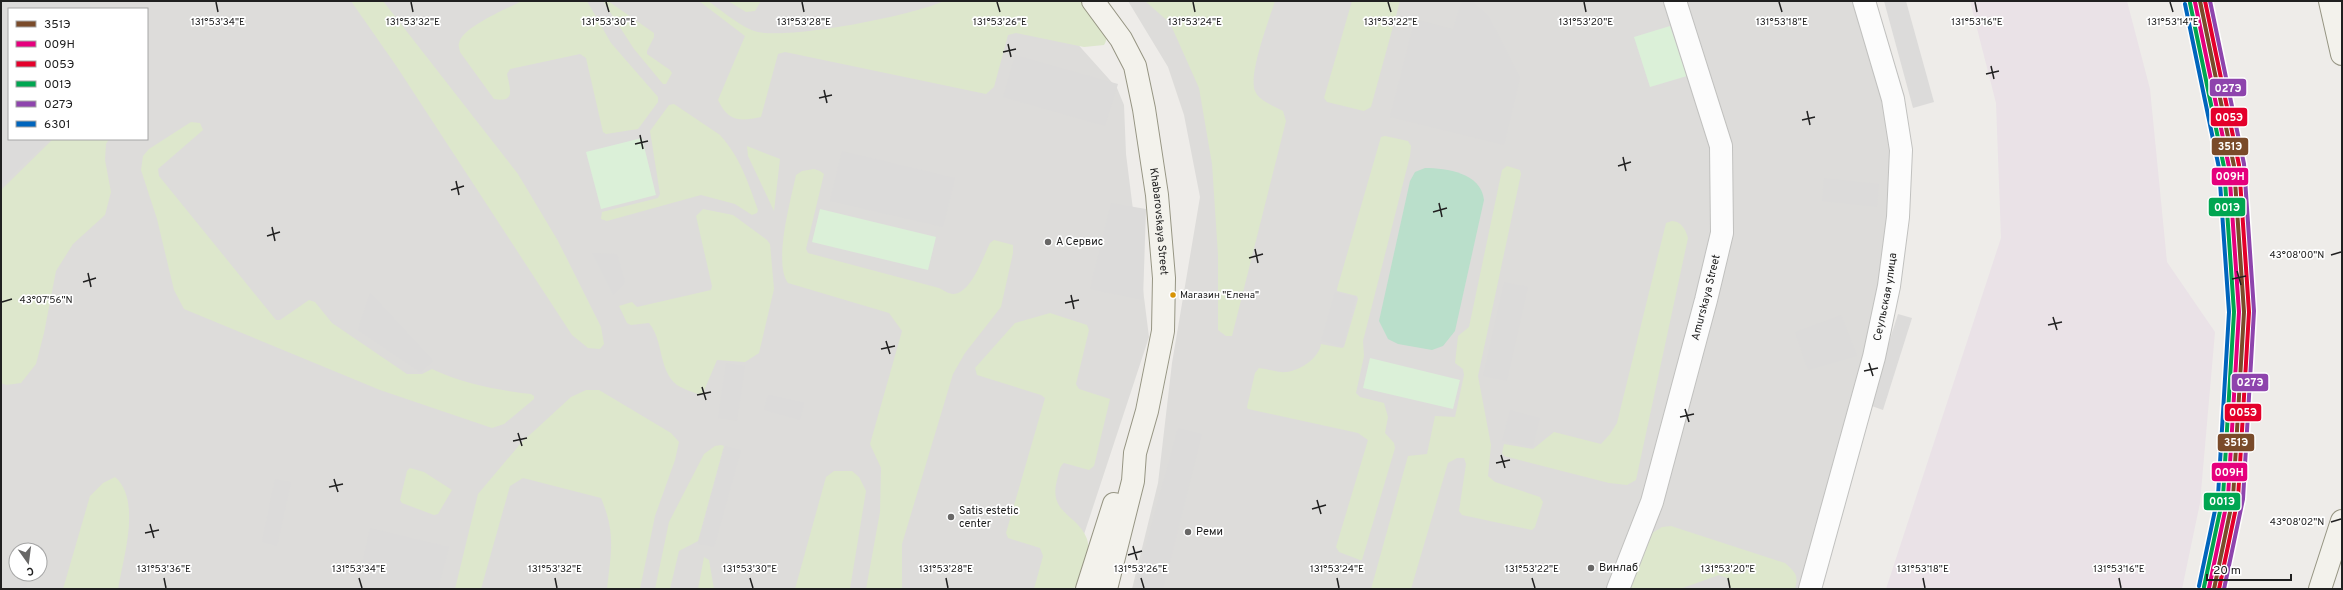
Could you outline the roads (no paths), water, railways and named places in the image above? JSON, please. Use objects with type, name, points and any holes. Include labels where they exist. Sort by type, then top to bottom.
[{"type":"main road","name":"Khabarovskaya Street","points":[[1093,1],[1121,38],[1135,66],[1144,109],[1157,195],[1164,278],[1163,331],[1147,411],[1135,453],[1133,481],[1106,589]]},
{"type":"main road","points":[[2330,1],[2342,54]]},
{"type":"main road","name":"Khabarovskaya Street","points":[[1087,589],[1126,468],[1135,453]]},
{"type":"main road","points":[[2320,589],[2342,521]]},
{"type":"street","name":"Amurskaya Street","points":[[1618,589],[1652,502],[1706,300],[1722,233],[1721,146],[1675,1]]},
{"type":"street","name":"Сеульская улица","points":[[1810,589],[1874,358],[1889,286],[1898,217],[1901,150],[1893,99],[1864,1]]},
{"type":"place","name":"А Сервис","points":[[1048,242]]},
{"type":"place","name":"Магазин \"Елена\"","points":[[1173,295]]},
{"type":"place","name":"Satis estetic center","points":[[951,517]]},
{"type":"place","name":"Реми","points":[[1188,532]]},
{"type":"place","name":"Винлаб","points":[[1591,568]]}]
